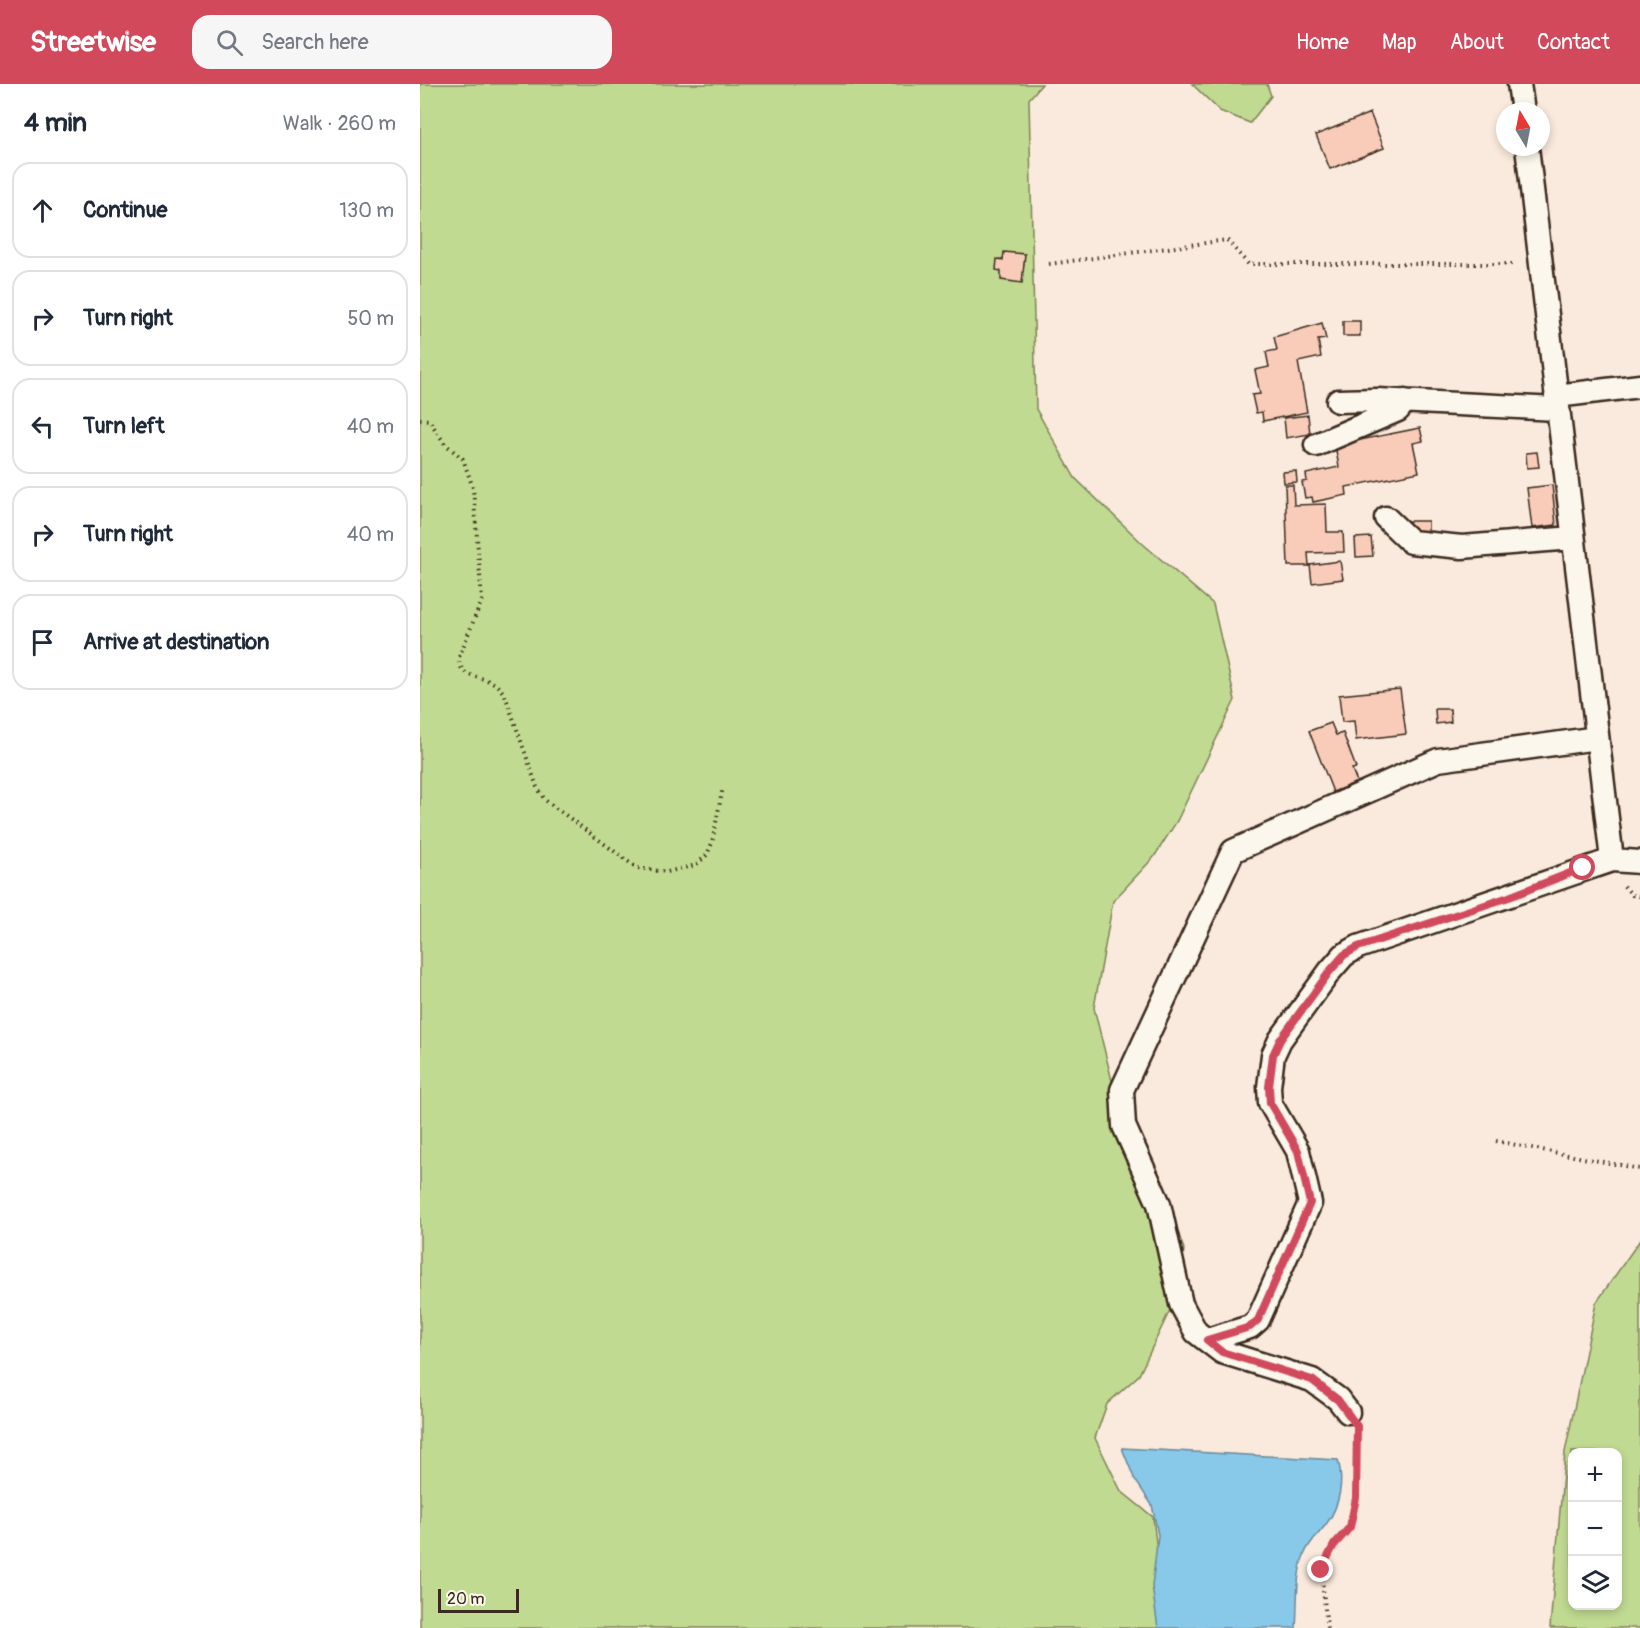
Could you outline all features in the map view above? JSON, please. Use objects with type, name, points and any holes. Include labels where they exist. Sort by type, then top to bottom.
[{"type":"street","points":[[1520,84],[1522,102]]},
{"type":"street","points":[[1528,156],[1612,860]]},
{"type":"street","points":[[1338,401],[1557,402],[1640,386]]},
{"type":"street","points":[[1316,445],[1398,410],[1405,401]]},
{"type":"street","points":[[1386,518],[1411,542],[1462,548],[1573,538]]},
{"type":"street","points":[[1348,1412],[1338,1400],[1312,1380],[1222,1352],[1196,1332],[1182,1304],[1165,1221],[1124,1126],[1121,1100],[1126,1079],[1233,851],[1438,760],[1597,738]]},
{"type":"street","points":[[1207,1340],[1250,1327],[1258,1320],[1310,1203],[1298,1151],[1270,1103],[1269,1087],[1273,1055],[1280,1040],[1344,955],[1358,947],[1612,860],[1640,862]]},
{"type":"path","points":[[1048,264],[1227,240],[1248,264],[1541,264]]},
{"type":"path","points":[[420,418],[429,420],[445,444],[464,459],[473,488],[482,600],[459,657],[459,665],[466,674],[495,684],[505,695],[537,787],[545,800],[637,868],[667,872],[696,865],[707,855],[712,843],[723,787]]},
{"type":"path","points":[[1496,1141],[1640,1169]]},
{"type":"path","points":[[1327,1628],[1321,1570],[1334,1545],[1350,1527],[1356,1498],[1357,1426],[1348,1412]]},
{"type":"green space","points":[[420,84],[1042,84],[1029,99],[1036,409],[1075,478],[1143,544],[1213,604],[1235,700],[1177,821],[1154,857],[1113,901],[1094,1008],[1120,1113],[1155,1171],[1184,1249],[1179,1291],[1139,1375],[1107,1404],[1095,1438],[1121,1491],[1153,1517],[1166,1628],[420,1628]]},
{"type":"green space","points":[[1192,84],[1267,84],[1271,96],[1250,123],[1220,111]]},
{"type":"green space","points":[[1640,1240],[1640,1628],[1550,1628],[1565,1452],[1596,1303]]},
{"type":"water","points":[[1122,1448],[1338,1460],[1341,1484],[1338,1500],[1327,1523],[1310,1545],[1302,1561],[1298,1580],[1296,1628],[1158,1628],[1152,1586],[1158,1535],[1152,1505],[1134,1478]]},
{"type":"building","points":[[1370,113],[1384,148],[1330,169],[1316,135]]},
{"type":"building","points":[[1004,252],[1025,254],[1022,283],[1001,280],[1001,271],[996,270],[997,259],[1003,260]]},
{"type":"building","points":[[1343,321],[1360,321],[1360,336],[1343,336]]},
{"type":"building","points":[[1322,323],[1326,339],[1318,340],[1321,357],[1298,362],[1307,412],[1263,421],[1262,412],[1256,413],[1252,395],[1260,394],[1255,370],[1269,367],[1266,352],[1277,350],[1274,337]]},
{"type":"building","points":[[1308,415],[1310,434],[1286,438],[1284,418]]},
{"type":"building","points":[[1420,428],[1423,441],[1413,443],[1419,472],[1346,487],[1347,495],[1313,502],[1312,497],[1305,498],[1302,482],[1307,481],[1306,474],[1339,467],[1335,445]]},
{"type":"building","points":[[1537,452],[1539,467],[1527,468],[1526,453]]},
{"type":"building","points":[[1296,471],[1297,482],[1284,483],[1283,472]]},
{"type":"building","points":[[1285,485],[1293,485],[1294,505],[1326,504],[1327,532],[1343,532],[1344,552],[1308,553],[1309,566],[1288,566]]},
{"type":"building","points":[[1552,485],[1556,525],[1532,528],[1527,488]]},
{"type":"building","points":[[1408,521],[1428,521],[1428,540],[1409,540]]},
{"type":"building","points":[[1371,537],[1373,556],[1356,557],[1355,538]]},
{"type":"building","points":[[1340,561],[1343,579],[1312,583],[1310,565]]},
{"type":"building","points":[[1400,689],[1406,734],[1356,740],[1354,721],[1342,722],[1339,695]]},
{"type":"building","points":[[1435,709],[1450,709],[1451,722],[1436,724]]},
{"type":"building","points":[[1331,723],[1336,735],[1343,733],[1356,768],[1352,769],[1357,782],[1333,792],[1309,731]]},
{"type":"route","points":[[1321,1570],[1334,1545],[1350,1527],[1356,1498],[1357,1426],[1338,1400],[1312,1380],[1293,1372],[1222,1352],[1207,1340],[1250,1327],[1258,1320],[1310,1203],[1298,1151],[1270,1103],[1268,1094],[1273,1055],[1280,1040],[1344,955],[1358,947],[1509,897],[1583,868]]}]
